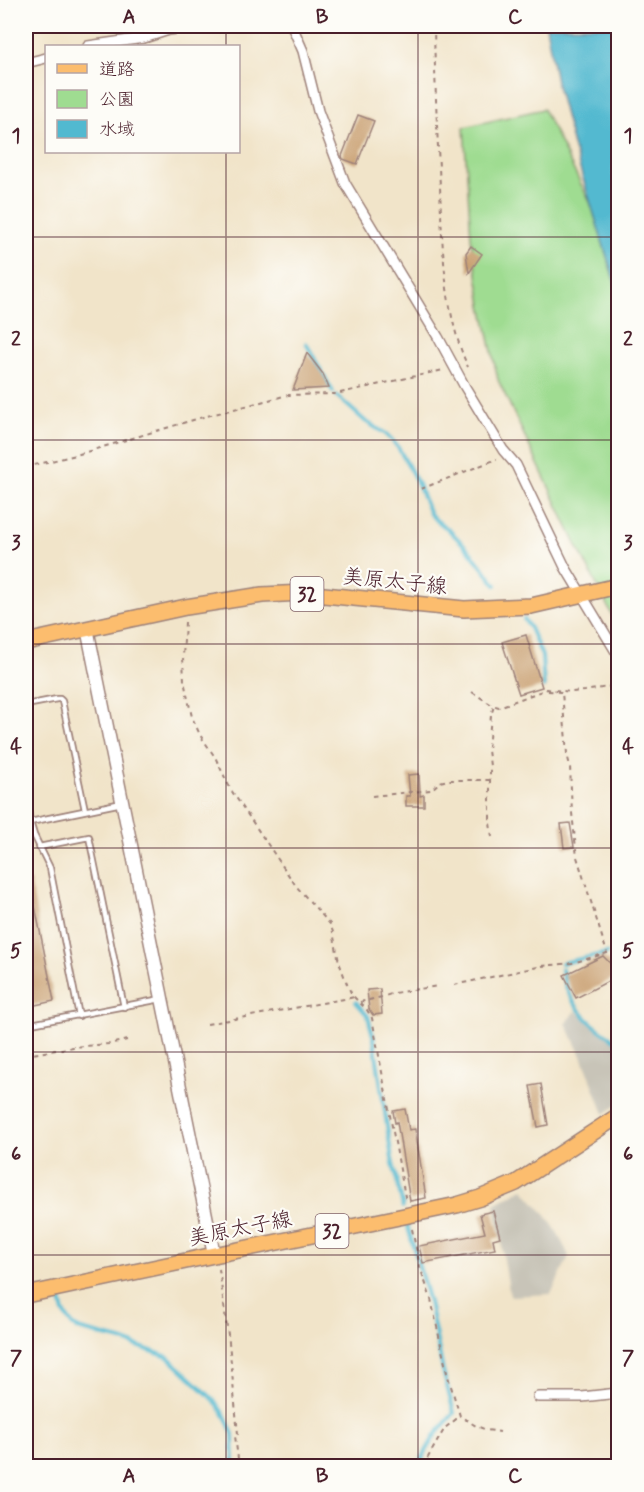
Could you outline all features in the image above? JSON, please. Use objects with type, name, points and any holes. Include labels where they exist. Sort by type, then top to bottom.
[{"type":"main road","name":"美原太子線","points":[[26,642],[186,607],[262,595],[304,593],[464,609],[531,606],[618,586]]},
{"type":"main road","name":"美原太子線","points":[[26,1295],[457,1205],[516,1183],[618,1116]]},
{"type":"street","points":[[95,45],[144,38],[169,30],[197,26]]},
{"type":"street","points":[[292,26],[303,51],[318,111],[345,183],[503,450],[516,465],[565,567],[586,593],[618,655]]},
{"type":"street","points":[[26,63],[45,57]]},
{"type":"street","points":[[87,628],[214,1255]]},
{"type":"street","points":[[538,1397],[582,1397],[618,1393]]},
{"type":"lane","points":[[26,705],[57,699],[62,701],[85,810]]},
{"type":"lane","points":[[26,800],[33,835],[50,868],[79,1016]]},
{"type":"lane","points":[[30,822],[123,802]]},
{"type":"lane","points":[[39,847],[89,837],[124,1007]]},
{"type":"lane","points":[[26,1025],[162,999]]},
{"type":"path","points":[[434,26],[442,234],[453,325],[470,373]]},
{"type":"path","points":[[26,467],[288,395],[336,394],[454,367]]},
{"type":"path","points":[[421,489],[498,458]]},
{"type":"path","points":[[186,607],[184,681],[192,717],[231,790],[296,886],[330,924],[346,984],[372,1018],[420,1267],[431,1299],[447,1373],[460,1416],[477,1426],[500,1432]]},
{"type":"path","points":[[472,692],[494,706],[503,706],[547,689],[571,692],[618,685]]},
{"type":"path","points":[[548,691],[562,692],[577,857],[608,953]]},
{"type":"path","points":[[492,837],[488,750],[494,706]]},
{"type":"path","points":[[372,796],[431,790],[440,782],[448,780],[490,780]]},
{"type":"path","points":[[454,985],[542,966],[572,963],[618,950]]},
{"type":"path","points":[[360,1002],[394,993],[438,986]]},
{"type":"path","points":[[207,1024],[355,997]]},
{"type":"path","points":[[26,1066],[27,1055],[127,1040]]},
{"type":"path","points":[[214,1255],[219,1270],[229,1342],[239,1467]]},
{"type":"path","points":[[423,1467],[445,1428],[460,1416]]},
{"type":"shaded area","points":[[576,1011],[618,1046],[618,1104],[604,1114],[566,1023]]},
{"type":"shaded area","points":[[523,1189],[556,1230],[569,1256],[551,1294],[510,1296],[495,1204]]},
{"type":"green space","points":[[543,109],[593,208],[618,293],[618,627],[498,380],[471,238],[464,127]]},
{"type":"water","points":[[546,26],[618,26],[618,293],[574,149],[556,82]]},
{"type":"building","points":[[358,115],[374,121],[357,164],[343,159],[342,156]]},
{"type":"building","points":[[471,246],[482,254],[469,273],[466,253]]},
{"type":"building","points":[[307,353],[323,374],[329,388],[293,390]]},
{"type":"building","points":[[526,635],[542,687],[519,694],[502,642]]},
{"type":"building","points":[[419,774],[420,796],[424,795],[424,806],[406,806],[406,796],[410,796],[408,775]]},
{"type":"building","points":[[570,823],[574,847],[564,848],[561,824]]},
{"type":"building","points":[[30,881],[54,1001],[26,1007],[26,882]]},
{"type":"building","points":[[603,956],[618,971],[618,976],[576,998],[564,975]]},
{"type":"building","points":[[380,989],[382,1014],[373,1015],[369,1009],[367,990]]},
{"type":"building","points":[[541,1084],[548,1125],[538,1127],[530,1086]]},
{"type":"building","points":[[405,1109],[409,1130],[415,1129],[426,1198],[410,1201],[397,1122],[395,1123],[393,1111]]},
{"type":"building","points":[[493,1211],[500,1237],[493,1239],[495,1249],[423,1263],[419,1246],[485,1233],[480,1214]]},
{"type":"waterway","points":[[306,343],[333,392]]},
{"type":"waterway","points":[[337,396],[365,421],[392,440],[417,482],[430,514],[468,549],[496,585]]},
{"type":"waterway","points":[[524,619],[542,656],[544,687]]},
{"type":"waterway","points":[[562,963],[607,953]]},
{"type":"waterway","points":[[562,969],[563,978],[574,1003],[592,1024],[618,1043]]},
{"type":"waterway","points":[[356,1002],[368,1016],[374,1040],[392,1159],[403,1207]]},
{"type":"waterway","points":[[407,1224],[429,1302],[454,1413],[435,1435],[418,1466]]},
{"type":"waterway","points":[[60,1296],[64,1313],[73,1326],[168,1357],[214,1400],[233,1434],[234,1466]]}]
